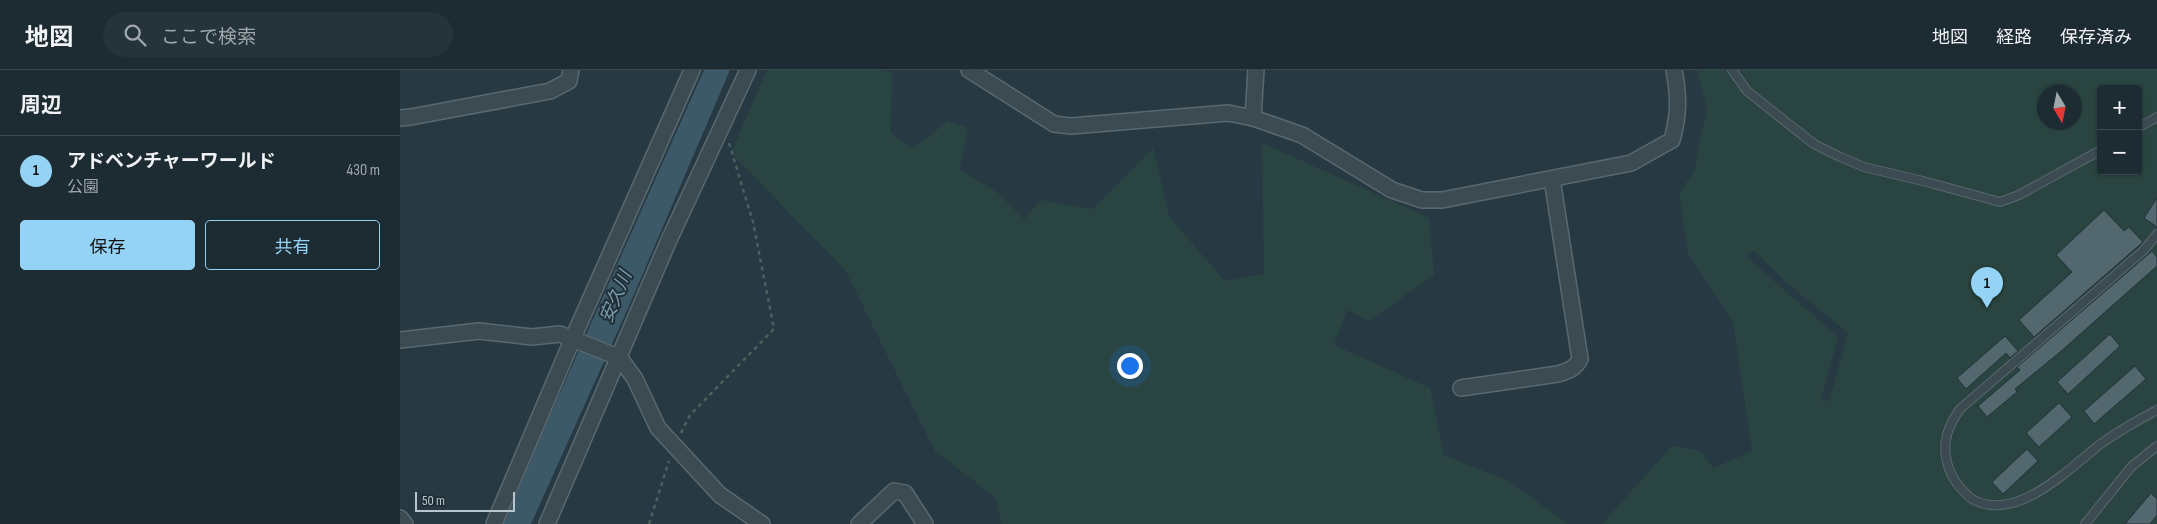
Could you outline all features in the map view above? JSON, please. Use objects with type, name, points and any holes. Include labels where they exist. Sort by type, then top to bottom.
[{"type":"street","points":[[400,118],[550,90],[569,81],[571,70]]},
{"type":"street","points":[[494,524],[573,338],[692,70]]},
{"type":"street","points":[[547,524],[620,358],[669,240],[748,70]]},
{"type":"street","points":[[969,70],[1054,124],[1071,126],[1228,113],[1253,118],[1302,135],[1392,190],[1422,200],[1442,200],[1631,163],[1672,140],[1678,120],[1678,89],[1674,70]]},
{"type":"street","points":[[1253,118],[1256,70]]},
{"type":"street","points":[[1461,388],[1558,374],[1571,370],[1580,359],[1552,179]]},
{"type":"street","points":[[400,340],[479,331],[532,337],[560,334],[620,358],[635,379],[658,428],[720,495],[762,524]]},
{"type":"street","points":[[860,524],[894,491],[905,493],[925,524]]},
{"type":"street","points":[[400,518],[405,524]]},
{"type":"lane","points":[[1732,70],[1747,91],[1814,144],[1838,156],[1864,167],[1923,180],[2000,202],[2019,195],[2097,152]]},
{"type":"lane","points":[[2142,126],[2157,117]]},
{"type":"lane","points":[[2157,234],[2143,251],[1960,409],[1947,432],[1944,452],[1954,482],[1974,501],[1988,508],[2003,511],[2018,508],[2042,495],[2102,443],[2157,410]]},
{"type":"lane","points":[[2085,524],[2132,466],[2157,446]]},
{"type":"path","points":[[649,524],[674,445],[690,415],[774,329],[753,222],[723,122]]},
{"type":"green space","points":[[767,70],[885,70],[892,73],[891,133],[912,149],[948,121],[968,128],[960,170],[997,192],[1024,219],[1041,200],[1093,209],[1153,148],[1170,218],[1225,281],[1264,274],[1262,143],[1429,218],[1434,275],[1369,321],[1347,310],[1334,345],[1430,388],[1444,455],[1506,480],[1569,524],[1001,524],[996,498],[935,451],[845,270],[731,153]]},
{"type":"green space","points":[[1697,70],[2157,70],[2157,524],[1602,524],[1672,446],[1700,451],[1713,468],[1752,451],[1733,322],[1688,253],[1679,194],[1697,166],[1695,163],[1707,110]],"holes":[[[1753,250],[1787,283],[1848,333],[1829,401],[1821,400],[1838,337],[1746,256]]]},
{"type":"water","name":"安久川","points":[[704,70],[730,70],[629,306],[531,524],[504,524],[543,431]]},
{"type":"building","points":[[2157,198],[2157,227],[2144,218]]},
{"type":"building","points":[[2104,210],[2124,231],[2129,227],[2143,242],[2034,337],[2019,320],[2072,272],[2056,255]]},
{"type":"building","points":[[2152,251],[2157,257],[2157,266],[2059,353],[2015,389],[2017,392],[1987,417],[1978,406],[2020,370],[2017,367]]},
{"type":"building","points":[[2110,334],[2120,346],[2068,394],[2057,382]]},
{"type":"building","points":[[2005,336],[2018,351],[2010,358],[2006,353],[1966,389],[1957,378]]},
{"type":"building","points":[[2135,366],[2146,379],[2094,424],[2084,411]]},
{"type":"building","points":[[2059,403],[2072,417],[2039,447],[2026,433]]},
{"type":"building","points":[[2027,449],[2038,461],[2003,494],[1992,482]]},
{"type":"building","points":[[2151,493],[2157,499],[2157,515],[2150,524],[2125,524]]},
{"type":"place","name":"アドベンチャーワールド","points":[[1987,308]]}]
